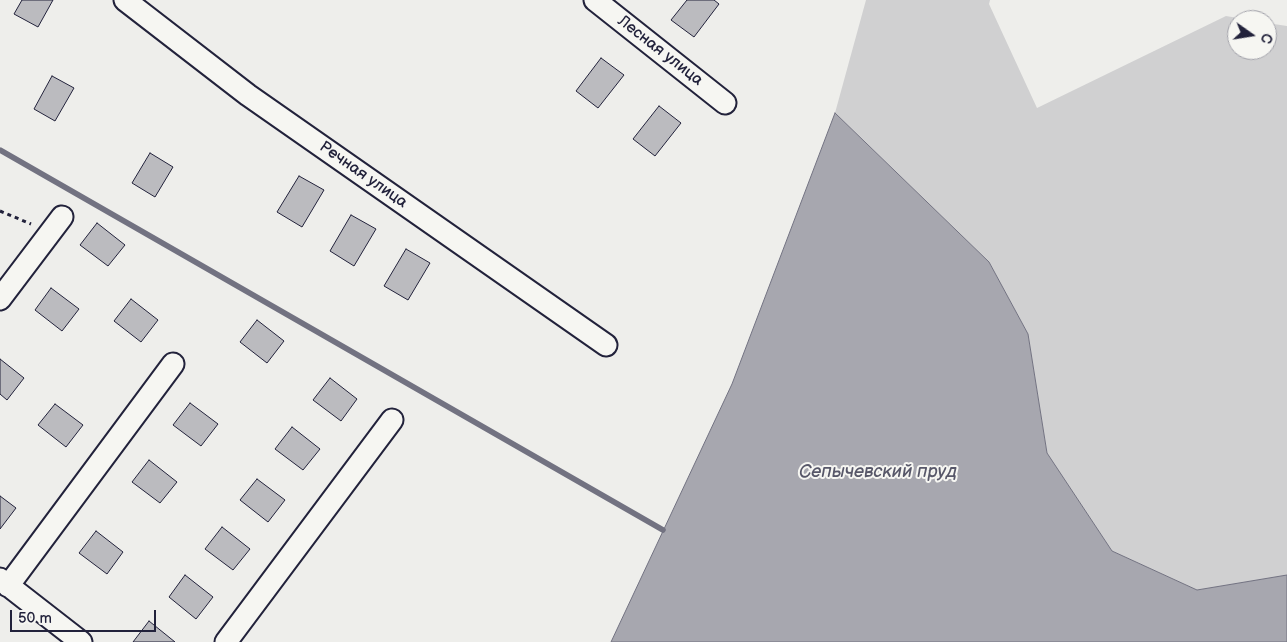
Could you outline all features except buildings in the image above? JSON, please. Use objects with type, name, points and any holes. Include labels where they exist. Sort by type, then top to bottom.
[{"type":"street","name":"Речная улица","points":[[125,0],[248,94],[606,345]]},
{"type":"street","name":"Лесная улица","points":[[595,0],[725,103]]},
{"type":"street","points":[[0,298],[56,224]]},
{"type":"street","points":[[81,642],[4,583],[173,364]]},
{"type":"street","points":[[226,642],[392,420]]},
{"type":"path","points":[[0,211],[56,224]]},
{"type":"shaded area","points":[[866,0],[990,0],[989,4],[1037,108],[1226,16],[1227,60],[1277,60],[1277,24],[1287,26],[1287,575],[1197,590],[1112,551],[1047,453],[1028,334],[989,262],[835,113]]},
{"type":"water","name":"Сепычевский пруд","points":[[835,113],[989,262],[1028,334],[1047,453],[1112,551],[1197,590],[1287,575],[1287,642],[611,642],[732,384]]},
{"type":"waterway","points":[[0,150],[663,530]]}]
